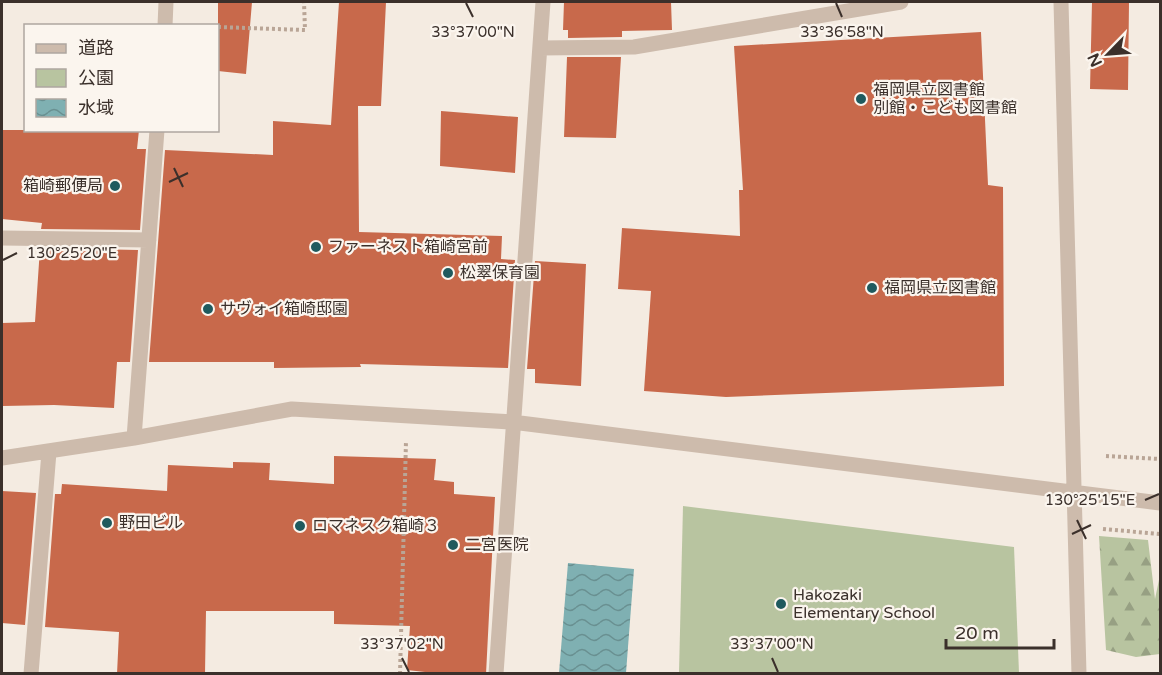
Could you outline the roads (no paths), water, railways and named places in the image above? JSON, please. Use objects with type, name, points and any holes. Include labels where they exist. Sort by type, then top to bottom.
[{"type":"street","points":[[165,24],[166,2]]},
{"type":"street","points":[[496,674],[543,2]]},
{"type":"street","points":[[540,48],[634,47],[901,2]]},
{"type":"street","points":[[1061,2],[1079,674]]},
{"type":"street","points":[[134,438],[157,132]]},
{"type":"street","points":[[2,238],[149,240]]},
{"type":"street","points":[[2,458],[134,438],[292,409],[512,422],[1161,503]]},
{"type":"street","points":[[31,674],[49,452]]},
{"type":"water","points":[[568,563],[634,569],[626,673],[559,673]]},
{"type":"place","name":"福岡県立図書館 別館・こども図書館","points":[[861,99]]},
{"type":"place","name":"箱崎郵便局","points":[[115,186]]},
{"type":"place","name":"ファーネスト箱崎宮前","points":[[316,247]]},
{"type":"place","name":"松翠保育園","points":[[448,273]]},
{"type":"place","name":"福岡県立図書館","points":[[872,288]]},
{"type":"place","name":"サヴォイ箱崎邸園","points":[[208,309]]},
{"type":"place","name":"野田ビル","points":[[107,523]]},
{"type":"place","name":"ロマネスク箱崎３","points":[[300,526]]},
{"type":"place","name":"二宮医院","points":[[453,545]]},
{"type":"place","name":"Hakozaki Elementary School","points":[[781,604]]}]
